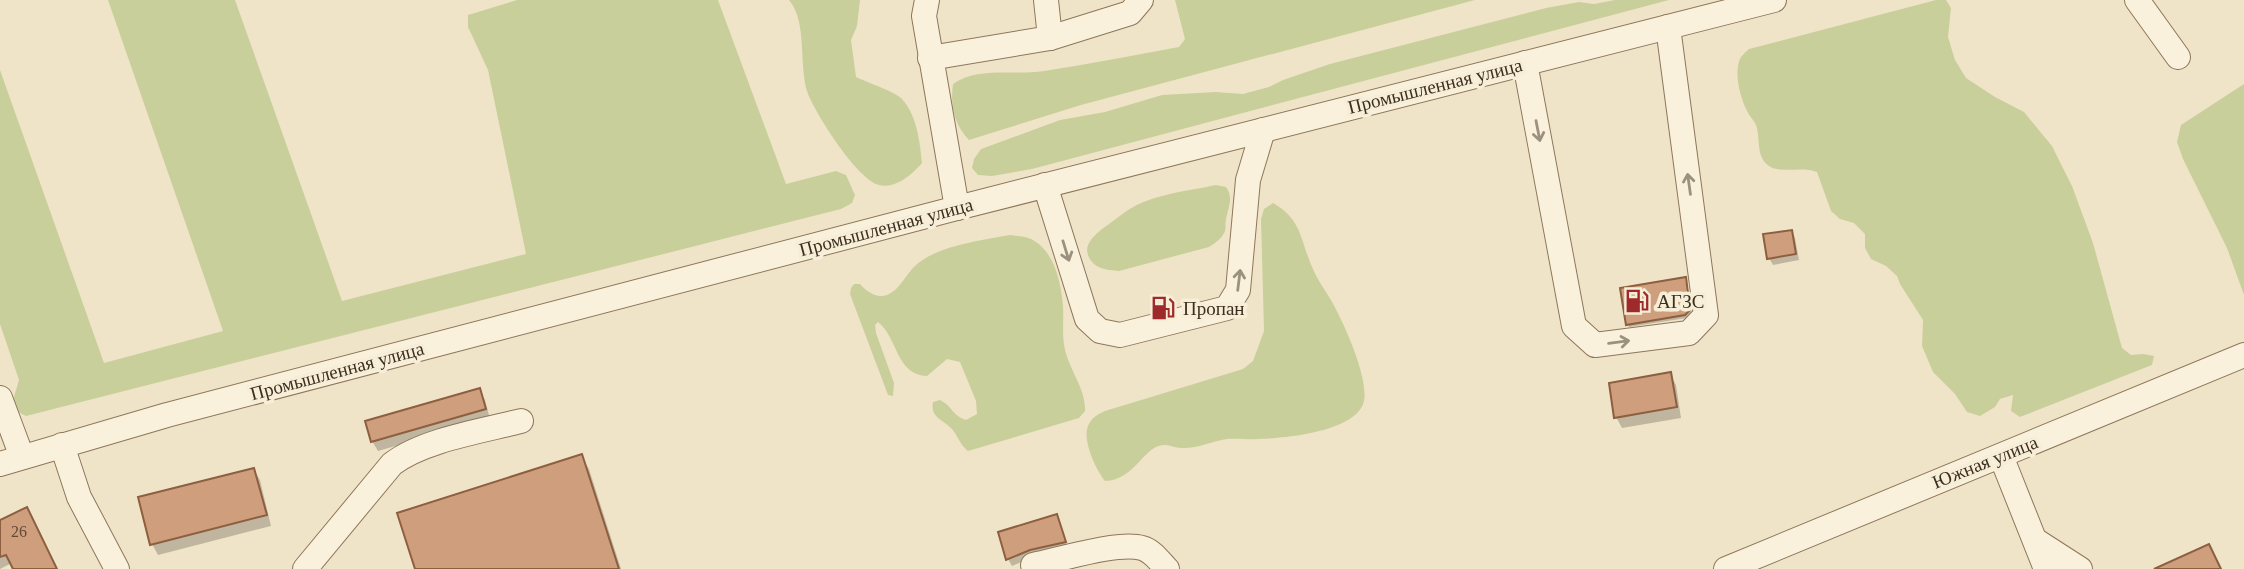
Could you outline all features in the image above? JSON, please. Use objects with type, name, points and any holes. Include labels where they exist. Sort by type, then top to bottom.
[{"type":"street","points":[[927,0],[924,16],[930,58],[957,208]]},
{"type":"street","points":[[1046,0],[1050,38]]},
{"type":"street","points":[[930,58],[1050,38],[1129,13],[1141,0]]},
{"type":"street","points":[[2137,0],[2178,57]]},
{"type":"street","name":"Промышленная улица","points":[[11,461],[167,415],[957,208],[1761,2]]},
{"type":"street","points":[[1525,64],[1574,326],[1595,345],[1689,333],[1706,315],[1668,27]]},
{"type":"street","points":[[1045,186],[1087,319],[1100,331],[1120,335],[1227,308],[1238,290],[1248,180],[1263,130]]},
{"type":"street","name":"Южная улица","points":[[1726,569],[2244,355]]},
{"type":"street","points":[[0,398],[11,461]]},
{"type":"street","points":[[305,569],[392,464],[404,455],[421,447],[521,421]]},
{"type":"street","points":[[62,445],[79,497],[117,569]]},
{"type":"street","points":[[2001,456],[2046,569]]},
{"type":"street","points":[[2035,540],[2081,569]]},
{"type":"street","points":[[1033,565],[1125,545],[1143,548],[1155,555],[1167,569]]},
{"type":"green space","points":[[108,0],[235,0],[342,301],[526,254],[488,70],[468,27],[468,15],[517,0],[718,0],[786,184],[836,171],[846,175],[855,195],[852,203],[841,209],[26,416],[16,411],[13,400],[19,380],[0,324],[0,70],[104,363],[223,331]]},
{"type":"green space","points":[[789,0],[860,0],[857,26],[851,40],[856,77],[902,99],[917,129],[922,163],[902,181],[882,186],[867,178],[847,157],[819,116],[805,83],[799,20]]},
{"type":"green space","points":[[1175,0],[1475,0],[1081,105],[969,140],[960,128],[954,114],[952,92],[953,84],[963,78],[985,73],[1044,71],[1179,47],[1185,39]]},
{"type":"green space","points":[[1615,0],[1669,0],[1032,169],[992,176],[978,175],[972,168],[981,149],[1060,120],[1105,112],[1162,95],[1216,92],[1243,94],[1330,64],[1546,8],[1579,2],[1594,4]]},
{"type":"green space","points":[[1936,0],[1946,0],[1951,8],[1948,37],[1955,60],[1966,78],[2024,112],[2052,146],[2072,186],[2093,243],[2122,348],[2131,355],[2154,356],[2152,365],[2020,417],[2011,411],[2013,395],[2000,399],[1995,407],[1980,416],[1967,412],[1955,394],[1933,372],[1922,346],[1923,320],[1897,276],[1886,266],[1871,259],[1865,248],[1865,234],[1854,223],[1840,219],[1831,211],[1817,172],[1779,169],[1765,162],[1760,152],[1756,125],[1744,105],[1738,84],[1739,63],[1749,49]]},
{"type":"green space","points":[[2244,84],[2244,295],[2227,248],[2177,142],[2181,125]]},
{"type":"green space","points":[[1216,185],[1226,187],[1230,203],[1224,234],[1209,247],[1119,271],[1101,268],[1090,260],[1087,247],[1090,240],[1128,210],[1159,197]]},
{"type":"green space","points":[[1273,203],[1295,224],[1314,272],[1339,314],[1352,345],[1364,390],[1364,401],[1359,411],[1335,426],[1302,435],[1227,439],[1187,448],[1158,446],[1124,475],[1105,481],[1088,447],[1088,426],[1095,417],[1105,411],[1243,369],[1253,361],[1264,331],[1261,219],[1264,209]]},
{"type":"green space","points":[[1010,235],[1029,238],[1039,244],[1055,268],[1062,297],[1063,339],[1083,394],[1085,411],[1079,418],[968,451],[951,428],[933,411],[933,402],[940,400],[957,416],[966,420],[977,414],[976,401],[960,362],[947,359],[927,376],[917,374],[903,363],[890,337],[878,322],[875,325],[876,333],[894,383],[893,396],[888,395],[850,294],[851,288],[854,284],[860,284],[873,294],[885,296],[897,288],[915,266],[935,253]]},
{"type":"building","points":[[1792,230],[1796,254],[1767,259],[1763,234]]},
{"type":"building","points":[[1686,277],[1690,310],[1685,315],[1626,325],[1620,288]]},
{"type":"building","points":[[1671,372],[1677,407],[1614,418],[1609,383]]},
{"type":"building","points":[[480,388],[486,409],[371,442],[365,421]]},
{"type":"building","points":[[582,454],[619,569],[415,569],[397,513]]},
{"type":"building","points":[[254,468],[267,515],[150,545],[138,497]]},
{"type":"building","points":[[27,507],[57,569],[13,569],[6,555],[0,557],[0,520]]},
{"type":"building","points":[[1057,514],[1066,542],[1030,550],[1006,560],[998,532]]},
{"type":"building","points":[[2209,544],[2221,569],[2154,569]]},
{"type":"place","name":"АГЗС","points":[[1637,301]]},
{"type":"place","name":"Пропан","points":[[1163,308]]}]
